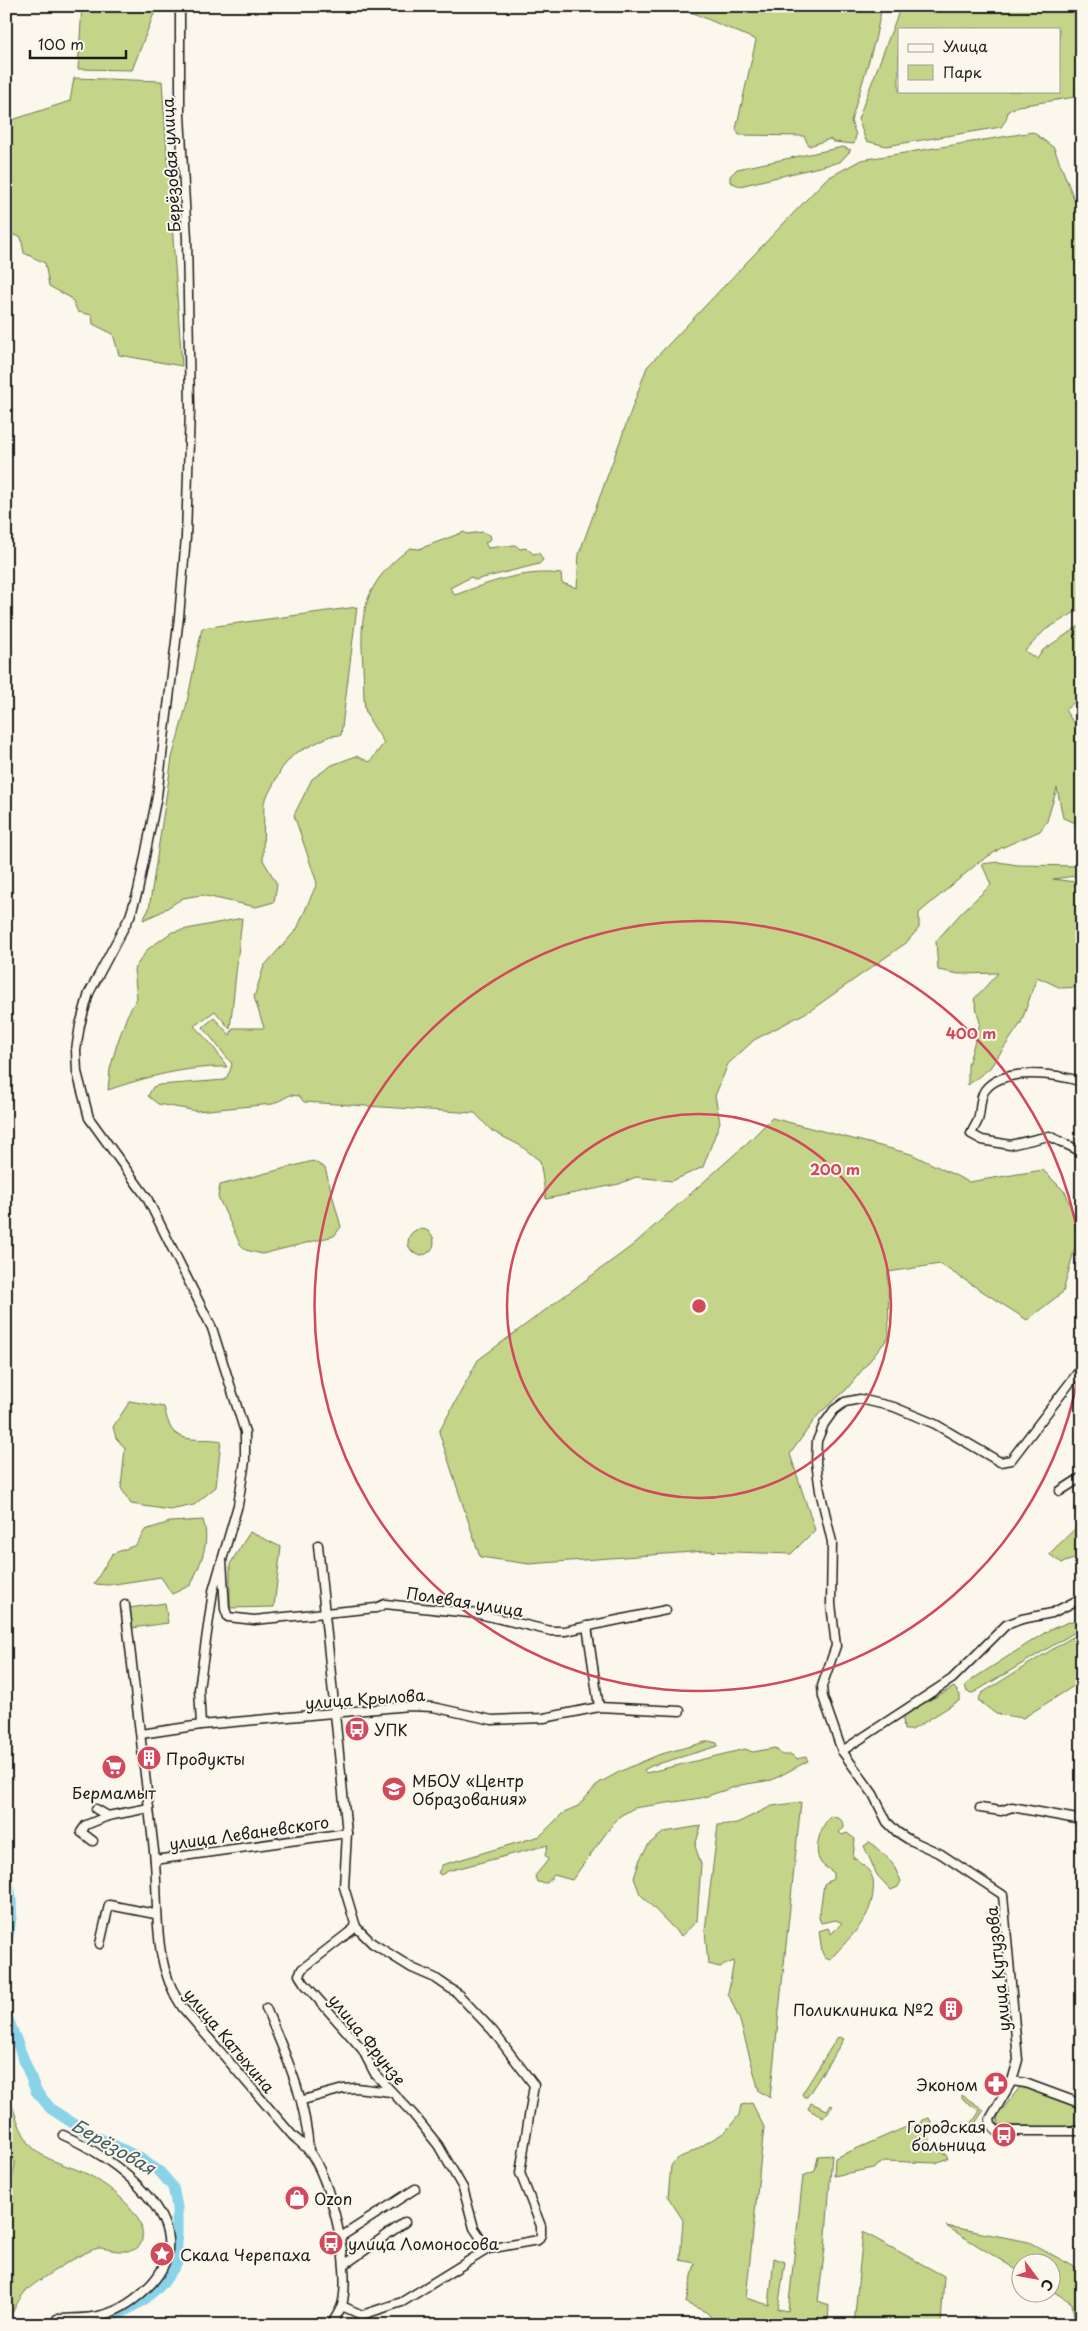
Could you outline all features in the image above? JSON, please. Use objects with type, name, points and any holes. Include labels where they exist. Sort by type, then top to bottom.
[{"type":"street","name":"Берёзовая улица","points":[[180,6],[180,115],[189,322],[190,409],[186,537],[179,617],[157,796],[138,891],[130,916],[89,993],[80,1024],[76,1050],[77,1065],[89,1118],[149,1203],[212,1328],[245,1432],[245,1461],[238,1505],[221,1558]]},
{"type":"street","points":[[1082,1082],[1029,1074],[1008,1076],[996,1081],[984,1090],[978,1120],[971,1134],[982,1140],[1010,1145],[1049,1136],[1082,1152]]},
{"type":"street","points":[[1082,1367],[1011,1460],[1000,1462],[935,1424],[894,1407],[860,1399],[845,1402],[834,1410],[824,1424],[817,1441],[816,1462],[820,1491],[832,1542],[831,1604],[836,1646],[822,1686],[828,1716],[842,1751],[952,1679],[1006,1625],[1082,1603]]},
{"type":"street","points":[[1060,1491],[1082,1477]]},
{"type":"street","points":[[318,1545],[347,1832],[344,1888],[356,1927],[372,1943],[457,1993],[493,2032],[534,2085],[520,2172],[541,2226],[541,2235],[538,2240],[488,2249],[402,2302],[362,2315],[342,2306]]},
{"type":"street","points":[[201,1726],[200,1689],[213,1591],[221,1558]]},
{"type":"street","name":"Полевая улица","points":[[221,1558],[223,1564],[225,1608],[228,1617],[254,1620],[376,1608],[385,1604],[479,1614],[551,1631],[564,1631],[666,1610]]},
{"type":"street","points":[[1052,1613],[1082,1598]]},
{"type":"street","name":"улица Катыхина","points":[[125,1605],[155,1860],[155,1914],[165,1972],[171,1991],[182,2007],[292,2135],[309,2151],[328,2187],[345,2277],[342,2306],[331,2325]]},
{"type":"street","points":[[587,1626],[598,1707]]},
{"type":"street","name":"улица Крылова","points":[[141,1734],[201,1726],[410,1706],[433,1707],[492,1720],[544,1718],[598,1707],[680,1711]]},
{"type":"street","name":"улица Кутузова","points":[[842,1751],[872,1794],[888,1822],[897,1832],[908,1840],[941,1854],[1003,1895],[1018,2039],[1018,2060],[1012,2081],[990,2119],[991,2125],[997,2131],[1082,2131]]},
{"type":"street","points":[[980,1808],[1001,1810],[1012,1807],[1082,1820]]},
{"type":"street","points":[[93,1841],[81,1832],[86,1825],[108,1816],[149,1808]]},
{"type":"street","points":[[96,1809],[108,1816]]},
{"type":"street","name":"улица Леваневского","points":[[155,1860],[347,1832]]},
{"type":"street","points":[[100,1944],[109,1905],[155,1914]]},
{"type":"street","name":"улица Фрунзе","points":[[356,1927],[302,1969],[299,1975],[362,2049],[374,2074],[413,2114],[438,2146],[463,2188],[474,2228],[488,2249]]},
{"type":"street","name":"улица Катыхина","points":[[266,2008],[303,2100],[308,2126],[309,2151]]},
{"type":"street","points":[[1012,2081],[1025,2083],[1082,2104]]},
{"type":"street","points":[[303,2100],[343,2089],[356,2088],[391,2092]]},
{"type":"street","points":[[56,2323],[101,2316],[121,2309],[141,2296],[157,2278],[168,2258],[164,2224],[156,2206],[113,2163],[89,2147],[63,2135]]},
{"type":"street","points":[[339,2238],[415,2189]]},
{"type":"street","points":[[344,2265],[405,2222]]},
{"type":"green space","points":[[82,6],[157,6],[132,70],[78,69]]},
{"type":"green space","points":[[677,6],[882,6],[875,40],[851,121],[856,135],[854,144],[834,142],[830,139],[809,146],[804,136],[739,135],[736,129],[756,40]]},
{"type":"green space","points":[[901,6],[1082,6],[1082,96],[1018,106],[1008,111],[1006,120],[1001,127],[886,146],[866,141],[858,119]]},
{"type":"green space","points":[[74,78],[162,81],[182,366],[119,355],[113,334],[93,324],[92,315],[78,312],[71,298],[49,286],[45,263],[24,253],[21,237],[6,233],[6,122],[70,101]]},
{"type":"green space","points":[[1033,132],[1054,148],[1082,219],[1082,608],[1045,630],[1025,651],[1037,659],[1043,650],[1082,624],[1080,685],[1082,685],[1082,696],[1065,710],[1082,735],[1081,825],[1063,818],[1057,788],[1047,821],[1040,831],[1001,848],[978,863],[919,913],[919,928],[906,943],[811,1010],[754,1040],[728,1064],[715,1096],[720,1122],[703,1167],[672,1181],[636,1177],[619,1184],[546,1199],[540,1161],[521,1146],[492,1131],[475,1113],[304,1102],[299,1096],[290,1095],[273,1104],[197,1111],[158,1104],[148,1096],[153,1087],[159,1085],[225,1080],[232,1064],[203,1027],[214,1018],[230,1035],[233,1028],[264,1028],[254,997],[264,966],[297,929],[317,883],[294,815],[312,779],[332,765],[356,756],[370,762],[384,743],[365,709],[362,647],[364,614],[374,586],[383,573],[410,548],[419,549],[464,532],[467,534],[483,532],[490,535],[491,539],[485,543],[488,548],[515,545],[520,549],[527,548],[533,554],[539,553],[543,560],[539,564],[475,580],[471,577],[450,588],[455,595],[506,578],[533,573],[561,574],[562,583],[577,588],[579,554],[647,367],[826,179],[861,160]]},
{"type":"green space","points":[[843,147],[851,150],[840,162],[740,186],[730,182],[730,176],[737,169]]},
{"type":"green space","points":[[357,607],[341,735],[330,736],[294,754],[282,768],[264,802],[263,860],[277,884],[274,902],[256,907],[201,895],[183,898],[161,912],[143,920],[149,909],[172,758],[186,707],[202,628]]},
{"type":"green space","points":[[998,862],[1018,865],[1082,866],[1082,875],[1053,879],[1082,883],[1082,987],[1061,988],[1037,977],[1021,1023],[990,1068],[968,1085],[968,1065],[980,1023],[974,999],[998,973],[959,974],[938,970],[936,941],[963,911],[991,885],[982,864]]},
{"type":"green space","points":[[242,918],[230,1029],[215,1011],[194,1026],[212,1045],[227,1067],[182,1070],[108,1090],[110,1069],[117,1044],[127,1016],[137,998],[134,969],[148,949],[172,932]]},
{"type":"green space","points":[[772,1118],[911,1154],[969,1182],[1043,1170],[1066,1193],[1079,1232],[1063,1292],[1027,1320],[940,1264],[888,1272],[889,1337],[846,1390],[818,1415],[790,1454],[815,1530],[791,1554],[705,1551],[529,1564],[480,1557],[439,1432],[478,1360],[633,1245],[745,1145]]},
{"type":"green space","points":[[313,1161],[325,1168],[341,1227],[334,1236],[262,1254],[246,1250],[240,1244],[218,1197],[220,1185]]},
{"type":"green space","points":[[421,1229],[430,1233],[434,1242],[430,1251],[421,1255],[412,1251],[408,1242],[412,1233]]},
{"type":"green space","points":[[130,1401],[164,1407],[172,1430],[182,1437],[221,1441],[216,1487],[194,1505],[170,1510],[131,1504],[121,1488],[125,1448],[116,1438],[113,1427]]},
{"type":"green space","points":[[203,1520],[206,1537],[205,1545],[201,1561],[191,1585],[172,1594],[161,1577],[108,1585],[94,1584],[112,1554],[136,1545],[145,1530],[170,1522]]},
{"type":"green space","points":[[1082,1522],[1082,1556],[1062,1563],[1049,1554]]},
{"type":"green space","points":[[250,1532],[281,1547],[274,1607],[230,1608],[230,1564]]},
{"type":"green space","points":[[165,1603],[168,1623],[132,1628],[129,1608]]},
{"type":"green space","points":[[1082,1617],[1082,1628],[973,1693],[967,1692],[965,1685],[976,1677],[1049,1630]]},
{"type":"green space","points":[[1082,1631],[1082,1674],[1076,1678],[1077,1684],[1023,1718],[996,1714],[978,1700],[982,1693]]},
{"type":"green space","points":[[954,1687],[960,1695],[960,1700],[912,1730],[904,1730],[903,1718],[906,1713]]},
{"type":"green space","points":[[709,1741],[717,1743],[718,1746],[651,1766],[644,1770],[646,1773],[745,1749],[753,1752],[775,1748],[782,1755],[792,1755],[796,1759],[806,1757],[808,1761],[772,1780],[741,1785],[701,1798],[634,1808],[620,1816],[612,1825],[572,1880],[554,1875],[547,1883],[537,1882],[535,1876],[548,1860],[545,1855],[548,1845],[448,1871],[441,1875],[438,1873],[442,1865],[540,1836],[564,1812],[578,1806],[599,1783],[621,1771],[658,1755]]},
{"type":"green space","points":[[801,1802],[770,2098],[759,2091],[740,2021],[728,1993],[734,1961],[720,1967],[708,1964],[705,1930],[718,1825],[737,1823],[772,1806]]},
{"type":"green space","points":[[831,1816],[840,1819],[844,1824],[844,1828],[839,1832],[842,1835],[847,1833],[855,1839],[853,1858],[861,1863],[870,1873],[873,1886],[868,1912],[858,1929],[830,1960],[825,1958],[822,1952],[819,1931],[828,1928],[831,1934],[842,1923],[836,1920],[821,1923],[819,1918],[824,1884],[833,1879],[833,1872],[821,1863],[817,1851],[821,1831]]},
{"type":"green space","points":[[701,1826],[695,1846],[701,1864],[697,1921],[681,1936],[640,1894],[634,1878],[640,1859],[649,1844],[664,1832]]},
{"type":"green space","points":[[870,1842],[892,1862],[901,1881],[898,1887],[891,1890],[877,1875],[864,1846]]},
{"type":"green space","points":[[837,2038],[844,2039],[807,2097],[804,2097],[802,2094]]},
{"type":"green space","points":[[6,2086],[20,2128],[34,2149],[53,2161],[89,2175],[125,2201],[138,2220],[142,2229],[142,2239],[139,2247],[134,2250],[116,2251],[100,2248],[73,2259],[30,2287],[17,2303],[6,2325],[6,2216],[15,2163],[6,2150]]},
{"type":"green space","points":[[1020,2087],[1025,2087],[1082,2108],[1082,2128],[999,2125],[997,2119],[999,2114]]},
{"type":"green space","points":[[962,2095],[984,2110],[972,2128],[969,2127],[980,2111],[962,2099]]},
{"type":"green space","points":[[752,2103],[764,2127],[746,2298],[769,2305],[774,2258],[785,2262],[778,2309],[788,2311],[803,2176],[815,2171],[818,2156],[832,2155],[825,2248],[818,2301],[829,2305],[828,2325],[732,2325],[713,2319],[706,2312],[686,2303],[695,2263],[680,2260],[683,2220],[668,2197],[671,2166],[676,2159],[690,2153],[725,2132],[739,2115],[741,2105]]},
{"type":"green space","points":[[811,2103],[827,2110],[831,2105],[833,2106],[823,2118],[808,2109]]},
{"type":"green space","points":[[929,2118],[932,2123],[925,2131],[929,2134],[930,2139],[926,2146],[946,2154],[948,2158],[936,2163],[885,2161],[873,2168],[834,2176],[835,2158],[904,2128],[918,2126],[922,2120]]},
{"type":"green space","points":[[946,2226],[1029,2242],[1051,2254],[1010,2254],[1010,2266]]},
{"type":"green space","points":[[863,2232],[944,2276],[941,2325],[854,2325]]},
{"type":"green space","points":[[1060,2259],[1082,2271],[1082,2325],[1075,2325],[1072,2303],[1060,2296]]},
{"type":"waterway","name":"Берёзовая","points":[[6,1879],[9,1886],[11,1903],[11,1921],[6,1945]]},
{"type":"waterway","name":"Берёзовая","points":[[6,2014],[36,2091],[51,2109],[88,2133],[138,2157],[160,2172],[173,2187],[177,2207],[177,2263],[163,2283],[145,2299],[123,2312],[103,2320],[47,2325]]},
{"type":"place","name":"УПК","points":[[357,1729]]},
{"type":"place","name":"Продукты","points":[[149,1758]]},
{"type":"place","name":"Бермамыт","points":[[114,1767]]},
{"type":"place","name":"МБОУ «Центр Образования»","points":[[394,1789]]},
{"type":"place","name":"Поликлиника №2","points":[[951,2009]]},
{"type":"place","name":"Эконом","points":[[996,2084]]},
{"type":"place","name":"Городская больница","points":[[1004,2135]]},
{"type":"place","name":"Ozon","points":[[297,2198]]},
{"type":"place","name":"улица Ломоносова","points":[[331,2243]]},
{"type":"place","name":"Скала Черепаха","points":[[162,2254]]}]
